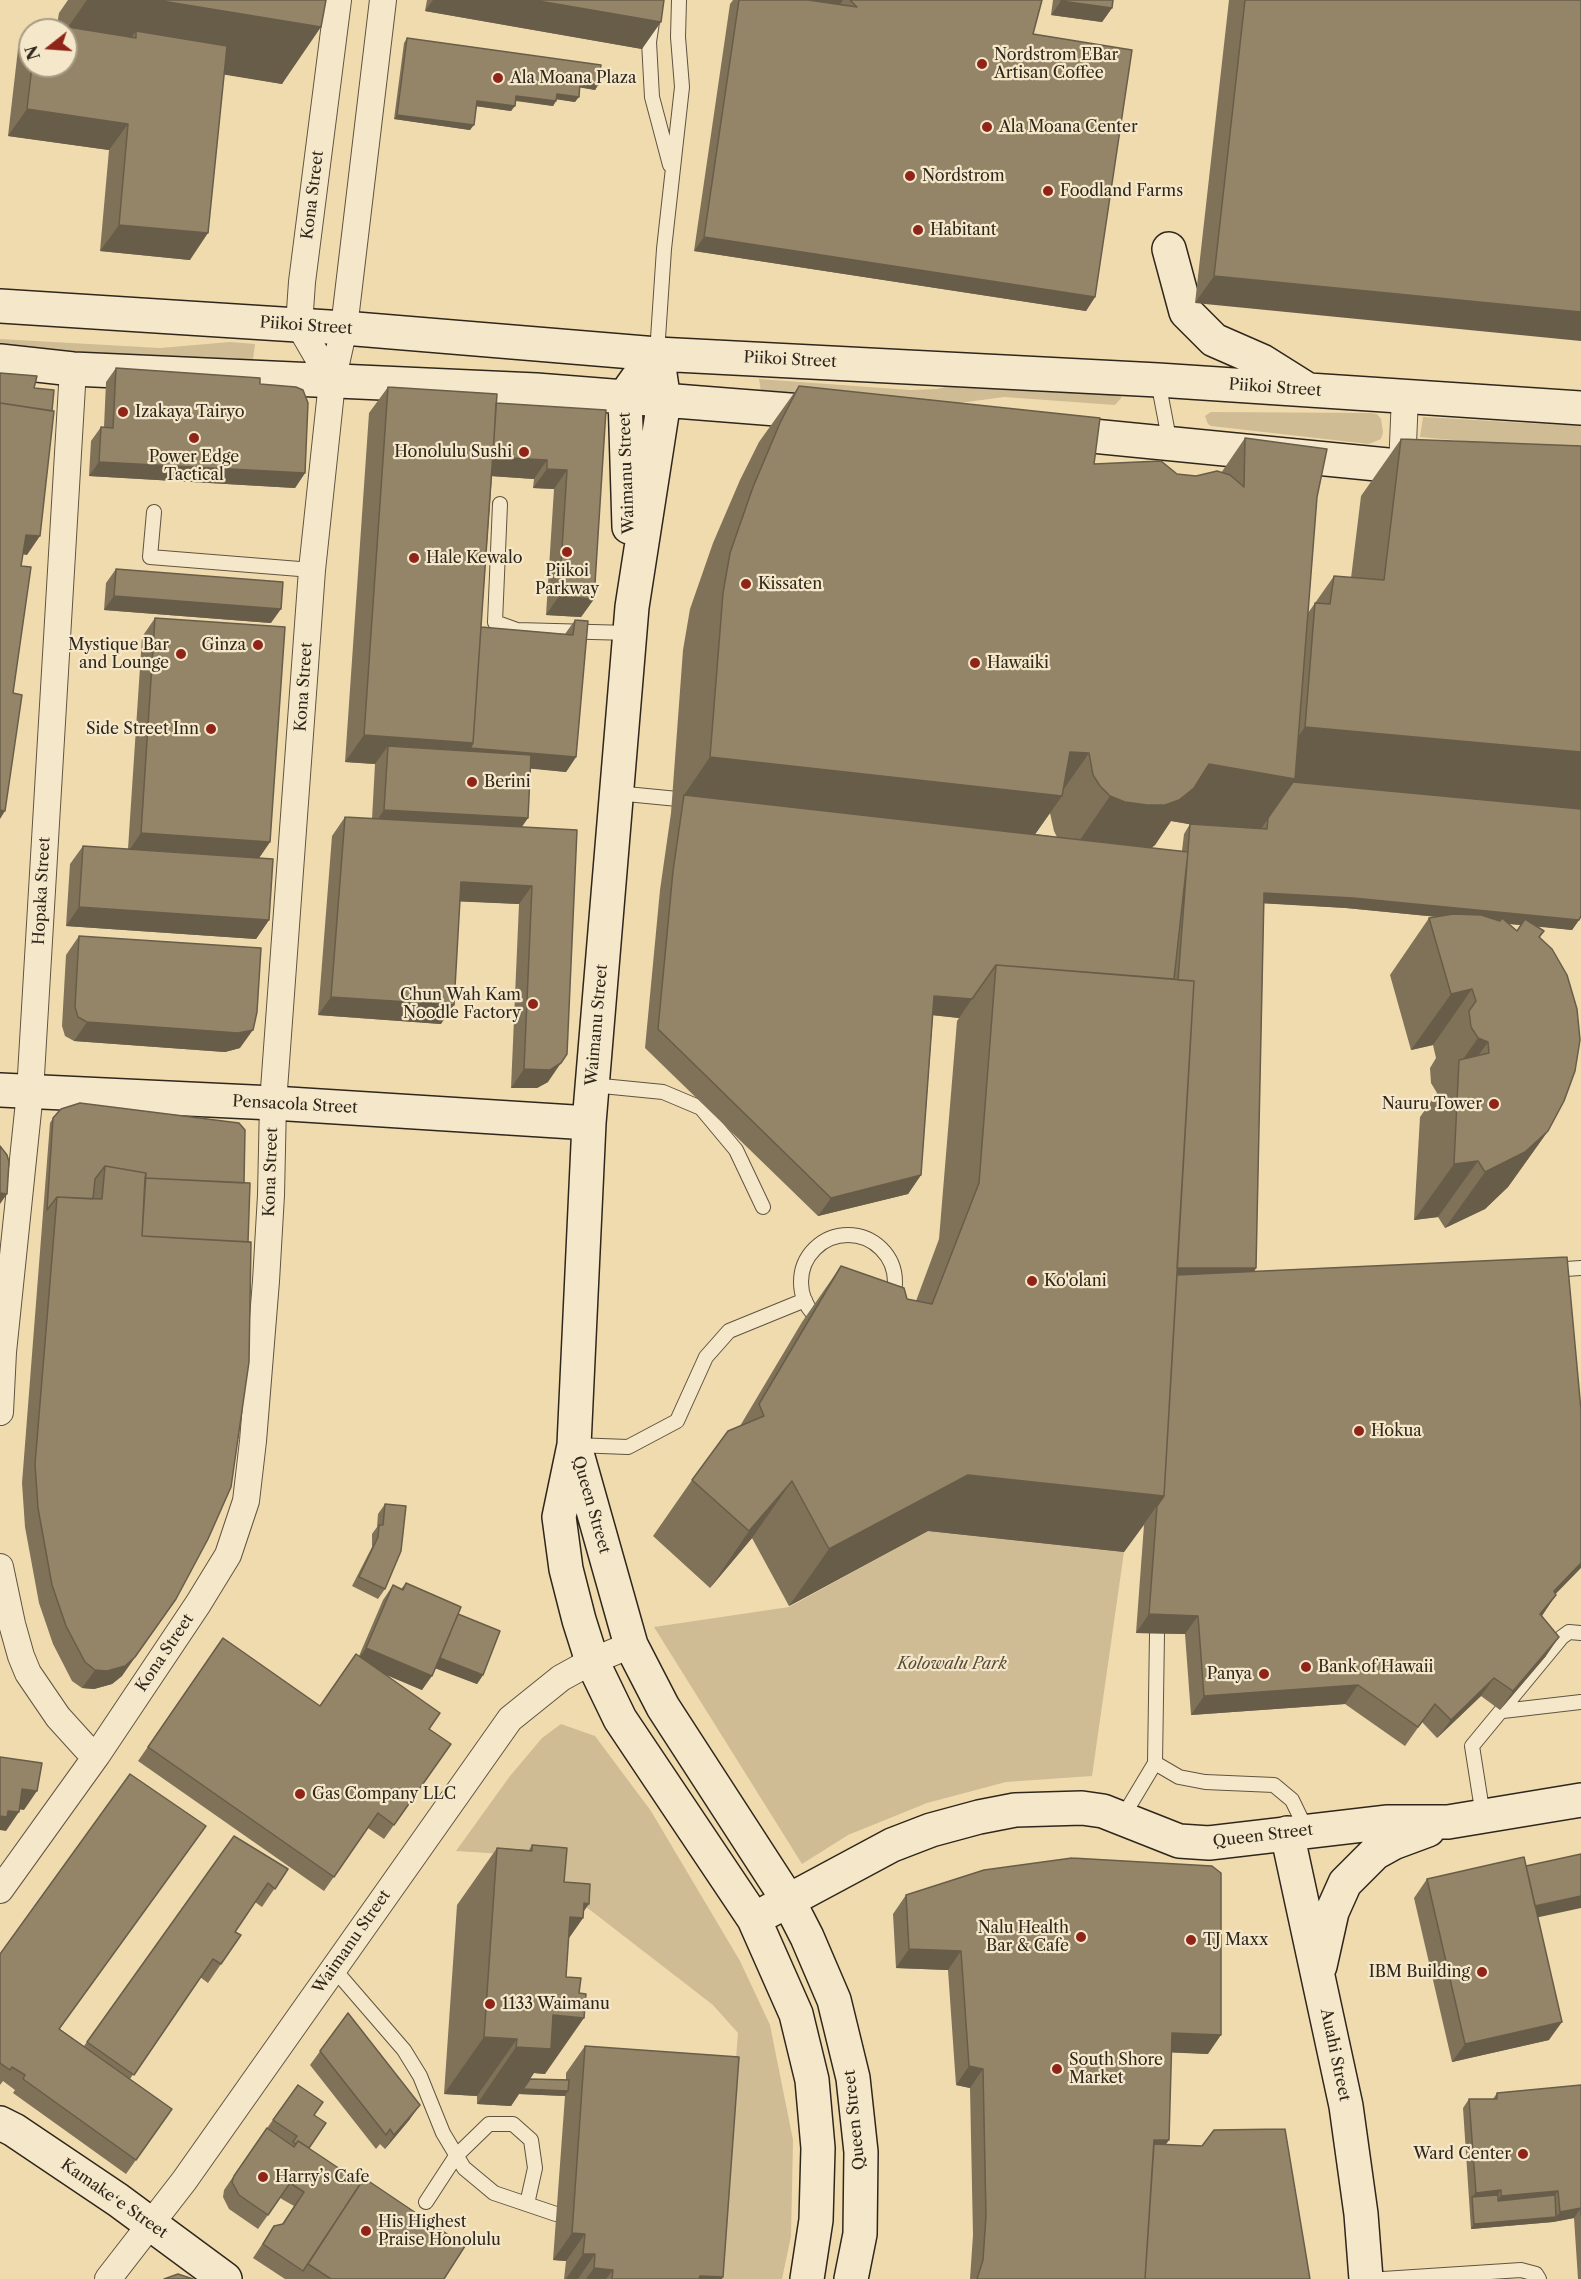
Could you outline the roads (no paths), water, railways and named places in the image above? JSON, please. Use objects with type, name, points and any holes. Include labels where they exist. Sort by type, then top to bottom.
[{"type":"street","name":"Kona Street","points":[[298,326],[338,0]]},
{"type":"street","name":"Kona Street","points":[[0,1890],[97,1755],[198,1604],[228,1555],[246,1501],[254,1441],[266,1281],[273,1104],[312,570],[332,382],[344,328],[383,0]]},
{"type":"street","points":[[1169,249],[1186,312],[1214,340],[1262,361],[1310,390]]},
{"type":"street","name":"Piikoi Street","points":[[0,306],[344,328],[657,354],[1158,380],[1581,408]]},
{"type":"street","points":[[298,326],[332,382]]},
{"type":"street","name":"Waimanu Street","points":[[631,620],[625,396],[657,354]]},
{"type":"street","name":"Waimanu Street","points":[[574,1445],[589,1123],[616,793],[631,620],[664,401],[657,354]]},
{"type":"street","points":[[0,362],[73,369],[536,390],[855,415]]},
{"type":"street","name":"Hopaka Street","points":[[0,1412],[15,1091],[73,369]]},
{"type":"street","points":[[1402,468],[1405,396]]},
{"type":"street","points":[[1019,429],[1402,468],[1461,470]]},
{"type":"street","name":"Pensacola Street","points":[[15,1091],[589,1123]]},
{"type":"street","name":"Queen Street","points":[[574,1445],[631,1645],[663,1707],[788,1900],[807,1936],[834,2000],[853,2078],[861,2152],[860,2234],[851,2279]]},
{"type":"street","name":"Queen Street","points":[[574,1445],[558,1517],[566,1569],[592,1661],[620,1719],[754,1919],[796,2014],[812,2080],[818,2148],[816,2220],[807,2279]]},
{"type":"street","points":[[0,1567],[14,1633],[28,1673],[58,1718],[87,1749],[97,1755]]},
{"type":"street","name":"Waimanu Street","points":[[108,2279],[151,2225],[510,1719],[561,1678],[592,1661],[631,1645]]},
{"type":"street","name":"Queen Street","points":[[754,1919],[892,1845],[931,1830],[1014,1810],[1082,1808],[1103,1811],[1179,1840],[1209,1843],[1388,1822],[1448,1822],[1581,1800]]},
{"type":"street","points":[[1318,1977],[1332,1912],[1345,1883],[1360,1865],[1393,1842],[1448,1822]]},
{"type":"street","name":"Auahi Street","points":[[1297,1832],[1318,1977],[1351,2135],[1362,2214],[1366,2279]]},
{"type":"street","name":"Kamakeʻe Street","points":[[0,2123],[118,2200],[225,2279]]},
{"type":"lane","points":[[657,354],[672,173],[682,87],[678,37],[679,0]]},
{"type":"lane","points":[[654,7],[649,42],[652,97],[672,173]]},
{"type":"lane","points":[[1158,380],[1170,444]]},
{"type":"lane","points":[[500,504],[495,622],[517,630],[631,620]]},
{"type":"lane","points":[[154,512],[150,557],[312,570]]},
{"type":"lane","points":[[616,793],[697,801]]},
{"type":"lane","points":[[592,1085],[663,1092],[701,1108],[736,1150],[763,1207]]},
{"type":"lane","points":[[851,1235],[866,1238],[890,1259],[895,1274],[895,1290],[890,1305],[880,1317],[868,1325],[853,1329],[839,1328],[813,1313],[805,1300],[801,1285],[803,1269],[810,1255],[821,1244],[835,1236],[851,1235]]},
{"type":"lane","points":[[1533,1271],[1581,1268]]},
{"type":"lane","points":[[574,1445],[628,1447],[677,1421],[706,1357],[729,1331],[805,1300]]},
{"type":"lane","points":[[1483,1816],[1472,1746],[1562,1637],[1569,1632],[1581,1633]]},
{"type":"lane","points":[[1122,1818],[1155,1763],[1157,1634]]},
{"type":"lane","points":[[1503,1711],[1581,1702]]},
{"type":"lane","points":[[1155,1763],[1179,1777],[1205,1782],[1274,1785],[1292,1800],[1297,1832]]},
{"type":"lane","points":[[334,1969],[404,2050],[420,2076],[443,2133],[464,2168],[494,2193],[556,2214]]},
{"type":"lane","points":[[426,2202],[456,2156],[489,2124],[513,2124],[531,2140],[535,2168],[527,2204]]},
{"type":"lane","points":[[1383,2279],[1521,2270],[1536,2274],[1539,2279]]},
{"type":"place","name":"Nordstrom EBar Artisan Coffee","points":[[982,64]]},
{"type":"place","name":"Ala Moana Plaza","points":[[498,78]]},
{"type":"place","name":"Ala Moana Center","points":[[987,127]]},
{"type":"place","name":"Nordstrom","points":[[910,176]]},
{"type":"place","name":"Foodland Farms","points":[[1048,191]]},
{"type":"place","name":"Habitant","points":[[918,230]]},
{"type":"place","name":"Izakaya Tairyo","points":[[123,412]]},
{"type":"place","name":"Power Edge Tactical","points":[[194,438]]},
{"type":"place","name":"Honolulu Sushi","points":[[524,452]]},
{"type":"place","name":"Piikoi Parkway","points":[[567,552]]},
{"type":"place","name":"Hale Kewalo","points":[[414,558]]},
{"type":"place","name":"Kissaten","points":[[746,584]]},
{"type":"place","name":"Ginza","points":[[258,645]]},
{"type":"place","name":"Mystique Bar and Lounge","points":[[181,654]]},
{"type":"place","name":"Hawaiki","points":[[975,663]]},
{"type":"place","name":"Side Street Inn","points":[[211,729]]},
{"type":"place","name":"Berini","points":[[472,782]]},
{"type":"place","name":"Chun Wah Kam Noodle Factory","points":[[533,1004]]},
{"type":"place","name":"Nauru Tower","points":[[1494,1104]]},
{"type":"place","name":"Ko'olani","points":[[1032,1281]]},
{"type":"place","name":"Hokua","points":[[1359,1431]]},
{"type":"place","name":"Bank of Hawaii","points":[[1306,1667]]},
{"type":"place","name":"Panya","points":[[1264,1674]]},
{"type":"place","name":"Gas Company LLC","points":[[300,1794]]},
{"type":"place","name":"Nalu Health Bar & Cafe","points":[[1081,1937]]},
{"type":"place","name":"TJ Maxx","points":[[1191,1940]]},
{"type":"place","name":"IBM Building","points":[[1482,1972]]},
{"type":"place","name":"1133 Waimanu","points":[[490,2004]]},
{"type":"place","name":"South Shore Market","points":[[1057,2069]]},
{"type":"place","name":"Ward Center","points":[[1523,2154]]},
{"type":"place","name":"Harry’s Cafe","points":[[263,2177]]},
{"type":"place","name":"His Highest Praise Honolulu","points":[[366,2231]]},
{"type":"park label","name":"Kolowalu Park","points":[[952,1664]]}]
